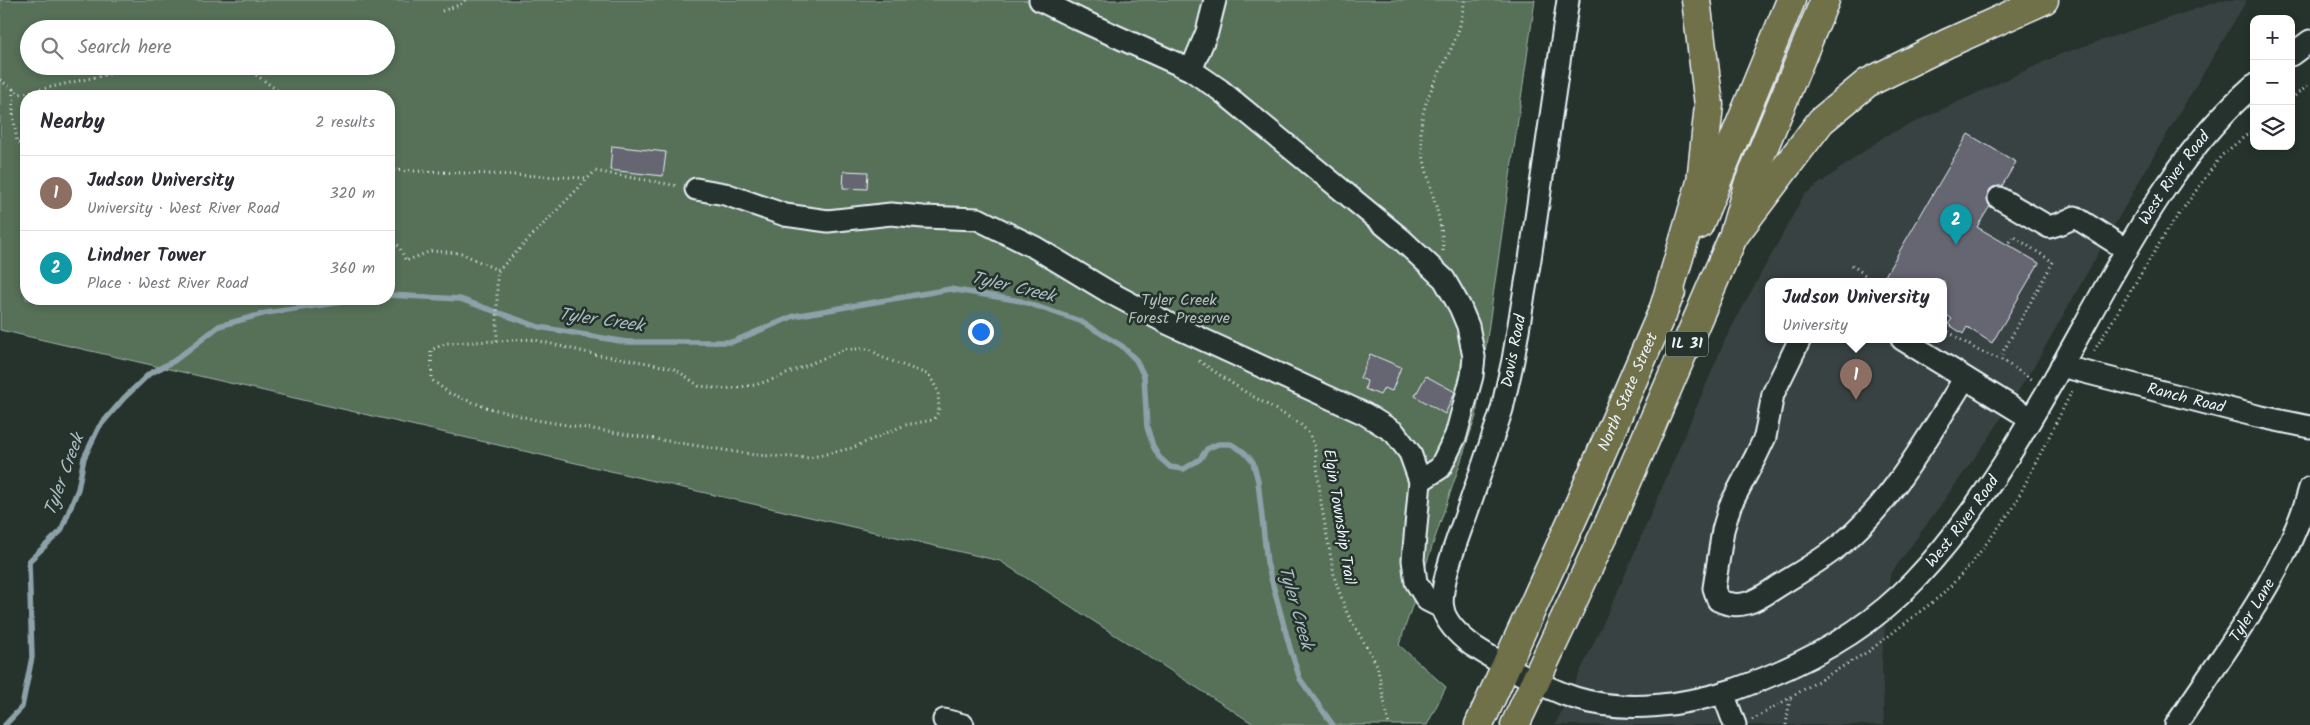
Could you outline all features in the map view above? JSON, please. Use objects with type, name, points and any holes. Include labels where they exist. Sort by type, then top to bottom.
[{"type":"main road","points":[[1662,315],[1701,182],[1709,105],[1696,0]]},
{"type":"main road","name":"North State Street","points":[[1479,725],[1662,315],[1791,0]]},
{"type":"main road","name":"IL 31","points":[[1515,725],[1608,528],[1732,237],[1748,185],[1825,0]]},
{"type":"main road","points":[[1732,237],[1821,121],[1867,83],[1948,43],[2044,0]]},
{"type":"street","points":[[1040,0],[1191,70],[1220,90],[1400,238],[1444,279],[1460,307],[1468,326],[1474,357],[1472,376],[1456,435],[1440,468],[1420,481]]},
{"type":"street","points":[[1191,70],[1207,32],[1215,0]]},
{"type":"street","name":"Davis Road","points":[[1443,608],[1449,566],[1502,409],[1513,360],[1530,259],[1568,0]]},
{"type":"street","points":[[2295,52],[2310,41]]},
{"type":"street","name":"West River Road","points":[[1507,665],[1535,682],[1578,699],[1618,706],[1648,706],[1723,693],[1781,672],[1825,650],[1885,608],[1913,583],[1964,524],[2049,387],[2126,250],[2172,176],[2221,118],[2250,89]]},
{"type":"street","points":[[696,189],[725,194],[785,215],[828,221],[891,214],[978,219],[1036,248],[1109,292],[1169,324],[1364,414],[1394,432],[1410,453],[1420,481],[1413,560],[1416,582],[1427,600],[1443,608],[1449,622],[1458,633],[1472,645],[1507,665]]},
{"type":"street","points":[[1999,198],[2049,226],[2062,224],[2075,217],[2126,250]]},
{"type":"street","points":[[1798,343],[1773,394],[1764,437],[1730,506],[1723,530],[1714,588],[1718,600],[1729,605],[1736,606],[1754,601],[1832,552],[1857,529],[1888,494],[1965,378]]},
{"type":"street","points":[[1908,343],[2030,418]]},
{"type":"street","name":"Ranch Road","points":[[2061,366],[2310,428]]},
{"type":"street","name":"Tyler Lane","points":[[2176,725],[2272,578],[2292,539],[2310,488]]},
{"type":"street","points":[[1723,693],[1735,725]]},
{"type":"path","points":[[442,11],[462,4],[465,0]]},
{"type":"path","points":[[1444,279],[1443,234],[1431,189],[1421,134],[1427,99],[1457,36],[1465,0]]},
{"type":"path","points":[[38,90],[105,75]]},
{"type":"path","points":[[256,75],[277,90]]},
{"type":"path","points":[[0,80],[20,94]]},
{"type":"path","points":[[2295,96],[2310,84]]},
{"type":"path","points":[[13,89],[13,113],[17,141],[20,143]]},
{"type":"path","points":[[395,170],[589,178]]},
{"type":"path","points":[[497,341],[496,272],[595,171],[696,189]]},
{"type":"path","points":[[2002,360],[2004,350],[2053,262],[2013,236],[2009,242]]},
{"type":"path","points":[[395,244],[399,246],[406,261],[431,252],[462,254],[495,269],[501,269]]},
{"type":"path","points":[[1852,266],[1869,278]]},
{"type":"path","points":[[1947,331],[1978,350],[2002,360],[2009,366],[2069,398]]},
{"type":"path","points":[[531,340],[593,354],[648,363],[675,369],[699,386],[725,389],[756,385],[845,349],[870,349],[881,357],[929,375],[938,391],[939,411],[933,420],[905,426],[852,448],[809,458],[773,456],[536,420],[485,407],[450,393],[432,380],[430,350],[447,343],[497,341],[531,340]]},
{"type":"path","name":"Elgin Township Trail","points":[[1198,360],[1242,390],[1299,423],[1305,428],[1312,439],[1320,503],[1334,580],[1346,613],[1377,665],[1389,725]]},
{"type":"path","points":[[1786,725],[1790,697]]},
{"type":"shaded area","points":[[2223,0],[2247,0],[2156,152],[2037,361],[1988,439],[1890,575],[1882,658],[1884,725],[1555,725],[1615,598],[1726,338],[1804,195],[1885,136],[2061,54]]},
{"type":"green space","name":"Tyler Creek Forest Preserve","points":[[0,0],[1535,0],[1476,416],[1399,645],[1446,687],[1427,725],[1255,725],[1000,561],[0,330]]},
{"type":"building","points":[[1968,134],[2016,162],[2002,186],[1993,187],[1988,191],[1987,198],[1990,206],[1977,227],[2039,263],[1992,343],[1967,327],[1963,334],[1948,324],[1952,319],[1947,315],[1947,278],[1884,278]]},
{"type":"building","points":[[612,146],[666,152],[663,176],[610,170]]},
{"type":"building","points":[[844,171],[868,172],[867,189],[843,188]]},
{"type":"building","points":[[1370,354],[1401,367],[1392,391],[1384,388],[1380,395],[1365,389],[1367,381],[1360,378]]},
{"type":"building","points":[[1426,376],[1455,392],[1445,414],[1415,396]]},
{"type":"waterway","name":"Tyler Creek","points":[[395,295],[460,299],[539,327],[626,342],[732,342],[794,316],[950,289],[1021,301],[1080,321],[1122,346],[1136,360],[1144,376],[1147,427],[1153,446],[1159,457],[1170,467],[1184,469],[1200,459],[1207,449],[1218,444],[1231,444],[1244,452],[1253,462],[1258,481],[1267,563],[1290,648],[1300,679],[1333,725]]},
{"type":"waterway","name":"Tyler Creek","points":[[5,725],[22,707],[32,657],[29,561],[61,531],[78,489],[84,458],[99,427],[124,398],[149,374],[174,361],[219,326],[266,313],[321,305]]},
{"type":"place","name":"Lindner Tower","points":[[1956,245]]},
{"type":"place","name":"Judson University","points":[[1856,400]]}]
